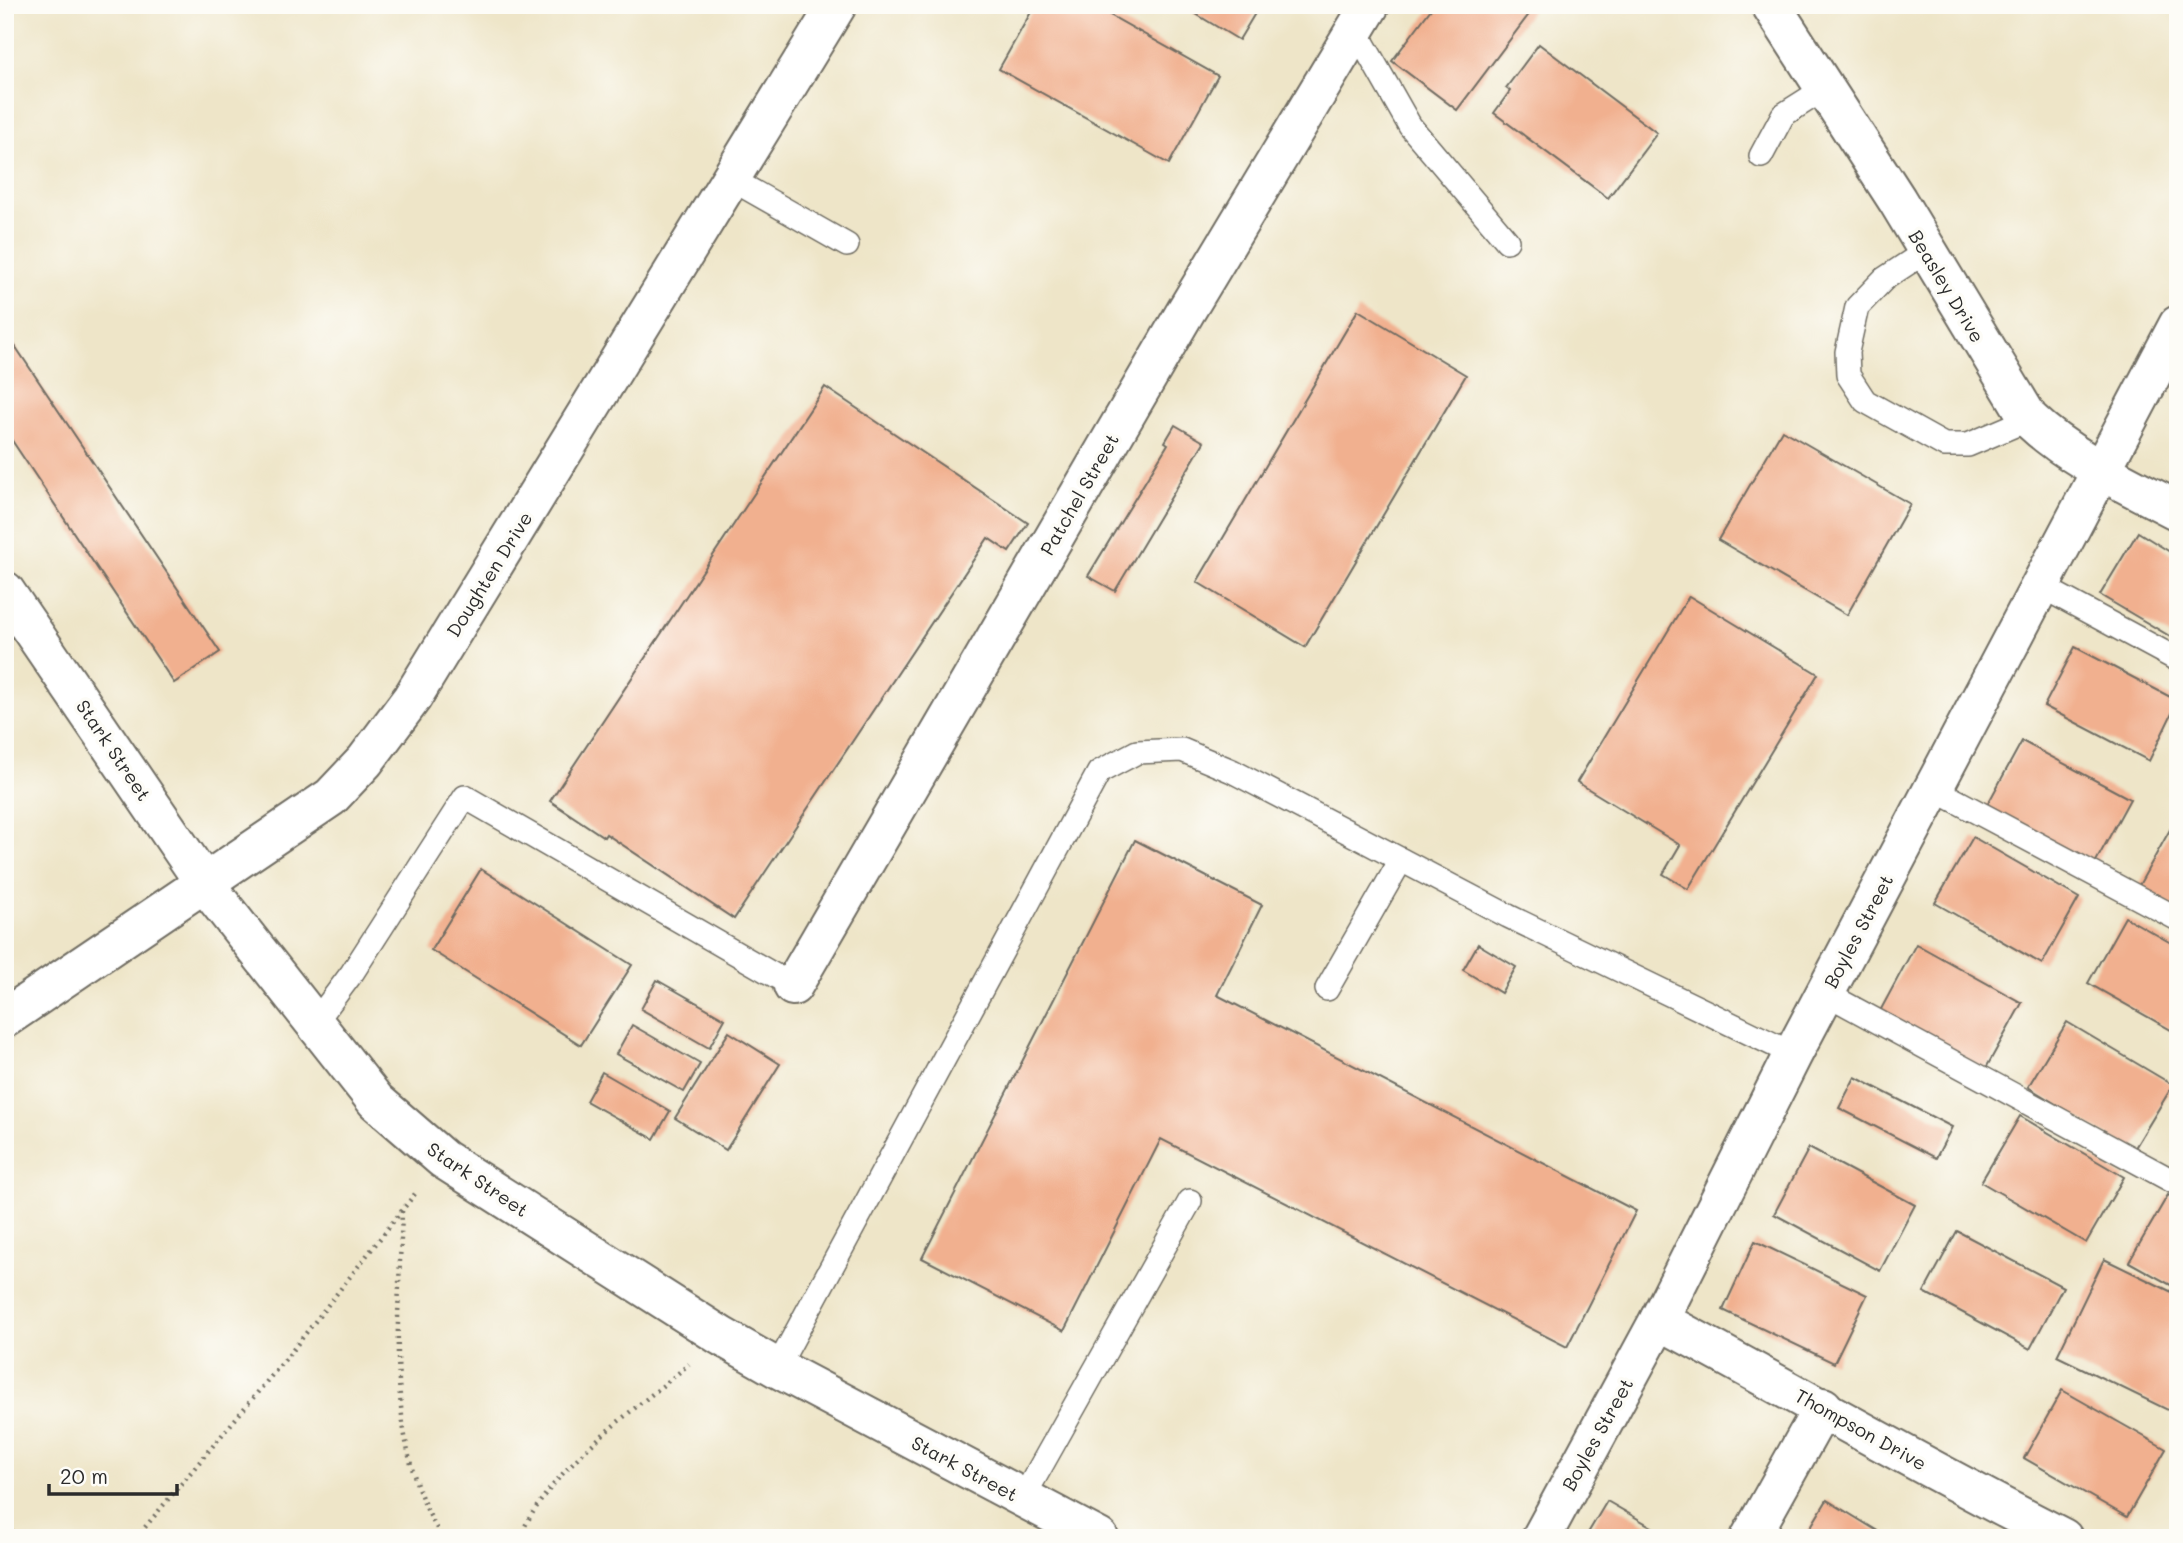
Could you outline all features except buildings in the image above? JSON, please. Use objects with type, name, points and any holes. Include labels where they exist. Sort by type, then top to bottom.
[{"type":"street","name":"Doughten Drive","points":[[5,1018],[331,797],[373,751],[412,698],[837,5]]},
{"type":"street","name":"Beasley Drive","points":[[1771,5],[1897,200],[1925,252],[2029,419],[2045,434],[2100,469],[2178,511]]},
{"type":"street","name":"Patchel Street","points":[[793,986],[1186,311],[1363,18]]},
{"type":"street","name":"Boyles Street","points":[[1541,1538],[1659,1321],[1793,1054],[2178,325]]},
{"type":"street","name":"Stark Street","points":[[5,591],[205,884],[376,1101],[443,1159],[721,1336],[1099,1538]]},
{"type":"street","name":"Thompson Drive","points":[[1659,1321],[1823,1407],[1967,1489],[2063,1538]]},
{"type":"street","points":[[1750,1538],[1823,1407]]},
{"type":"lane","points":[[1363,18],[1410,126],[1507,241]]},
{"type":"lane","points":[[1761,156],[1783,115],[1824,89]]},
{"type":"lane","points":[[731,179],[847,245]]},
{"type":"lane","points":[[1925,252],[1885,279],[1857,307],[1847,352],[1848,375],[1865,401],[1944,445],[1968,445],[2029,419]]},
{"type":"lane","points":[[2039,584],[2178,660]]},
{"type":"lane","points":[[777,1368],[1099,772],[1137,752],[1182,750],[1232,771],[1507,916],[1793,1054]]},
{"type":"lane","points":[[1932,788],[2178,919]]},
{"type":"lane","points":[[314,1024],[352,973],[465,797],[793,986]]},
{"type":"lane","points":[[1327,989],[1401,860]]},
{"type":"lane","points":[[1825,993],[2178,1184]]},
{"type":"lane","points":[[1023,1498],[1191,1201]]},
{"type":"path","points":[[136,1538],[288,1356],[443,1159]]},
{"type":"path","points":[[402,1210],[398,1357],[407,1446],[430,1519],[443,1538]]},
{"type":"path","points":[[519,1538],[548,1491],[587,1448],[721,1336]]},
{"type":"path","points":[[5,1531],[91,1538]]}]
